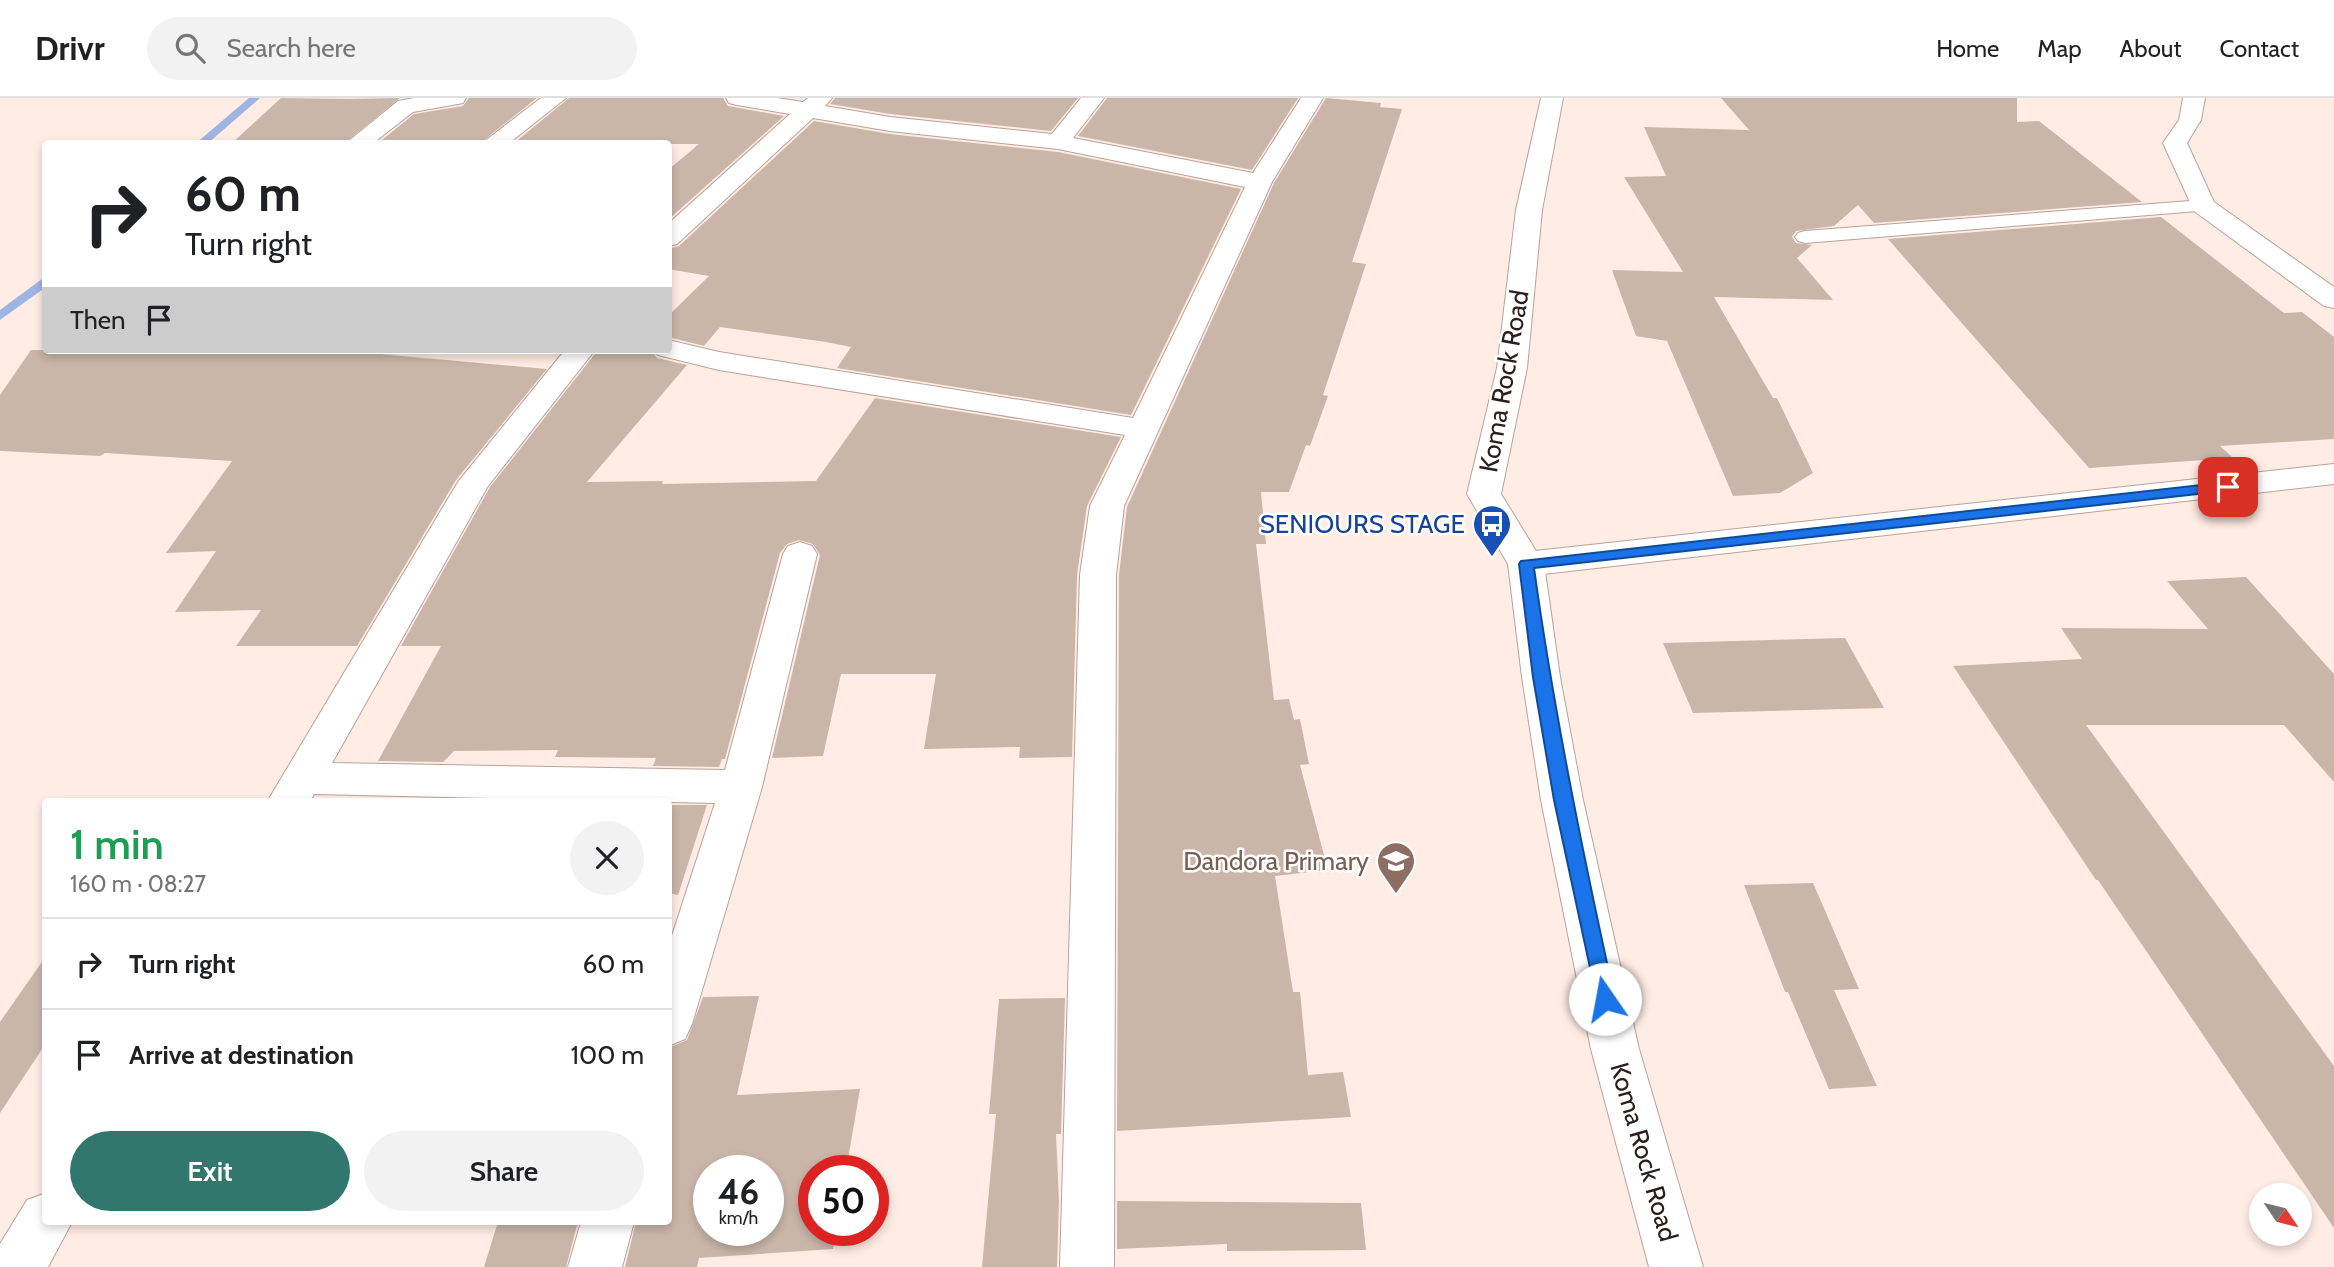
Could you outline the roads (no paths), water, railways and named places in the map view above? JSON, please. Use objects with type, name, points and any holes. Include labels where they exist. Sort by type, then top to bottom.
[{"type":"street","points":[[361,140],[406,106],[455,98]]},
{"type":"street","points":[[497,140],[555,98]]},
{"type":"street","points":[[737,98],[815,103],[890,124],[1058,142],[1260,182]]},
{"type":"street","points":[[1058,142],[1093,98]]},
{"type":"street","points":[[1087,1267],[1098,575],[1107,506],[1260,182],[1312,98]]},
{"type":"street","name":"Koma Rock Road","points":[[1552,98],[1529,210],[1512,368],[1484,494],[1527,564],[1541,677],[1562,800],[1615,1049],[1676,1267]]},
{"type":"street","points":[[2194,98],[2190,120],[2175,143],[2203,206],[2334,300]]},
{"type":"street","points":[[672,234],[815,103]]},
{"type":"street","points":[[672,350],[719,361],[1144,429]]},
{"type":"street","points":[[294,790],[474,482],[577,354]]},
{"type":"street","points":[[1527,564],[2334,474]]},
{"type":"street","points":[[672,1011],[741,787],[800,554]]},
{"type":"street","points":[[294,790],[741,787]]},
{"type":"street","points":[[18,1267],[42,1225]]},
{"type":"street","points":[[595,1267],[607,1225]]},
{"type":"lane","points":[[1805,237],[2203,206]]},
{"type":"waterway","points":[[205,140],[255,98]]},
{"type":"waterway","points":[[0,316],[42,283]]},
{"type":"place","name":"SENIOURS STAGE","points":[[1492,558]]},
{"type":"place","name":"Dandora Primary","points":[[1396,895]]}]
